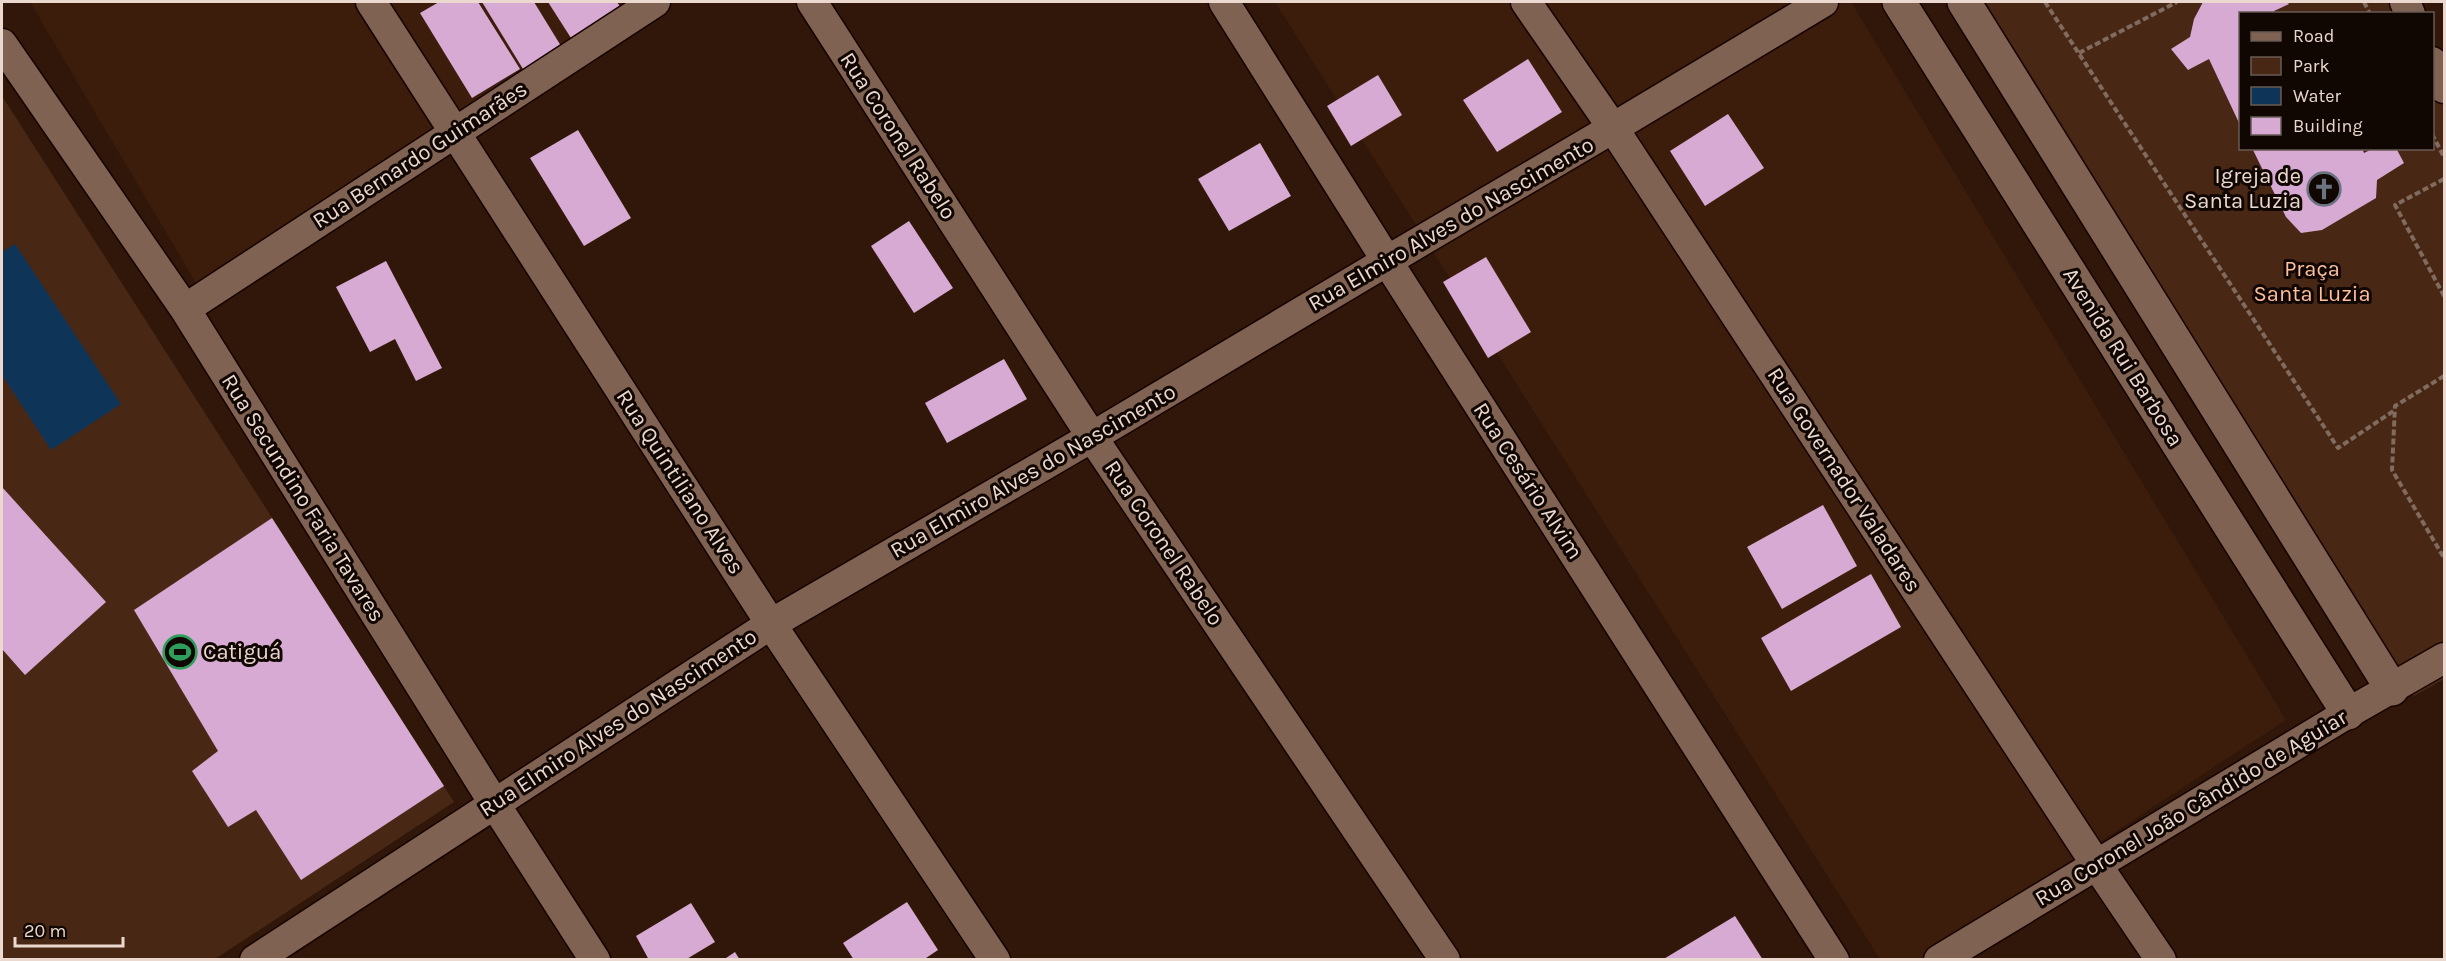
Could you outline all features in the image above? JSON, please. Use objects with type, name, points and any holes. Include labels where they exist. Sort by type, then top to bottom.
[{"type":"street","name":"Rua Quintiliano Alves","points":[[371,2],[771,624],[995,960]]},
{"type":"street","name":"Rua Bernardo Guimarães","points":[[185,309],[655,2]]},
{"type":"street","name":"Rua Coronel Rabelo","points":[[812,2],[1092,437],[1444,960]]},
{"type":"street","name":"Rua Cesário Alvim","points":[[1224,2],[1834,960]]},
{"type":"street","name":"Rua Governador Valadares","points":[[1526,2],[1614,129],[2161,960]]},
{"type":"street","name":"Rua Elmiro Alves do Nascimento","points":[[255,960],[771,624],[1614,129],[1823,2]]},
{"type":"street","name":"Avenida Rui Barbosa","points":[[1899,2],[2348,713]]},
{"type":"street","points":[[1964,2],[2392,688]]},
{"type":"street","name":"Rua Secundino Faria Tavares","points":[[2,44],[185,309],[595,960]]},
{"type":"street","points":[[2434,64],[2445,88]]},
{"type":"street","name":"Rua Coronel João Cândido de Aguiar","points":[[1939,960],[2348,713],[2445,658]]},
{"type":"path","points":[[2045,2],[2338,448],[2395,410]]},
{"type":"path","points":[[2079,53],[2178,2]]},
{"type":"path","points":[[2434,136],[2445,157]]},
{"type":"path","points":[[2445,179],[2395,205],[2445,296]]},
{"type":"path","points":[[2445,376],[2395,406],[2392,470],[2445,558]]},
{"type":"shaded area","points":[[30,2],[668,2],[203,295]]},
{"type":"shaded area","points":[[1275,2],[1851,2],[2286,720],[1921,959],[1880,959]]},
{"type":"green space","name":"Praça Santa Luzia","points":[[1983,2],[2402,2],[2407,12],[2239,12],[2239,150],[2434,150],[2434,67],[2444,91],[2444,679],[2414,696]]},
{"type":"green space","name":"Catiguá","points":[[2,96],[454,802],[215,959],[2,959]]},
{"type":"water","points":[[15,244],[121,404],[51,450],[2,375],[2,252]]},
{"type":"building","points":[[439,2],[478,2],[520,69],[472,98],[420,13]]},
{"type":"building","points":[[482,2],[534,2],[561,46],[523,69]]},
{"type":"building","points":[[548,2],[617,2],[621,8],[571,38]]},
{"type":"building","name":"Igreja de Santa Luzia","points":[[2203,2],[2287,2],[2289,4],[2275,12],[2239,12],[2239,123],[2209,59],[2188,70],[2171,49],[2190,37],[2194,19]]},
{"type":"building","points":[[1528,59],[1562,112],[1497,152],[1463,100]]},
{"type":"building","points":[[1378,75],[1402,115],[1351,146],[1327,106]]},
{"type":"building","points":[[1728,114],[1764,168],[1705,206],[1670,151]]},
{"type":"building","points":[[578,130],[631,218],[584,246],[530,158]]},
{"type":"building","points":[[1260,143],[1291,196],[1229,231],[1198,179]]},
{"type":"building","name":"Igreja de Santa Luzia","points":[[2253,150],[2363,150],[2364,153],[2370,150],[2397,150],[2404,163],[2377,180],[2376,198],[2322,230],[2301,233],[2286,217]]},
{"type":"building","points":[[909,221],[953,288],[914,313],[871,246]]},
{"type":"building","points":[[1486,257],[1531,332],[1488,358],[1443,282]]},
{"type":"building","points":[[386,261],[442,368],[416,381],[395,339],[370,352],[336,287]]},
{"type":"building","points":[[1004,359],[1027,399],[947,443],[925,403]]},
{"type":"building","points":[[2,487],[106,602],[25,675],[2,649]]},
{"type":"building","points":[[1823,505],[1857,566],[1782,609],[1747,547]]},
{"type":"building","points":[[272,518],[444,786],[301,880],[256,810],[228,827],[192,771],[218,751],[134,610]]},
{"type":"building","points":[[1871,574],[1901,627],[1791,691],[1761,638]]},
{"type":"building","points":[[907,902],[938,950],[923,960],[854,960],[843,943]]},
{"type":"building","points":[[691,903],[715,942],[685,960],[649,960],[636,936]]},
{"type":"building","points":[[1735,916],[1763,960],[1662,960]]},
{"type":"building","points":[[735,952],[740,960],[723,960]]},
{"type":"place","name":"Igreja de Santa Luzia","points":[[2324,189]]},
{"type":"place","name":"Catiguá","points":[[180,652]]}]
